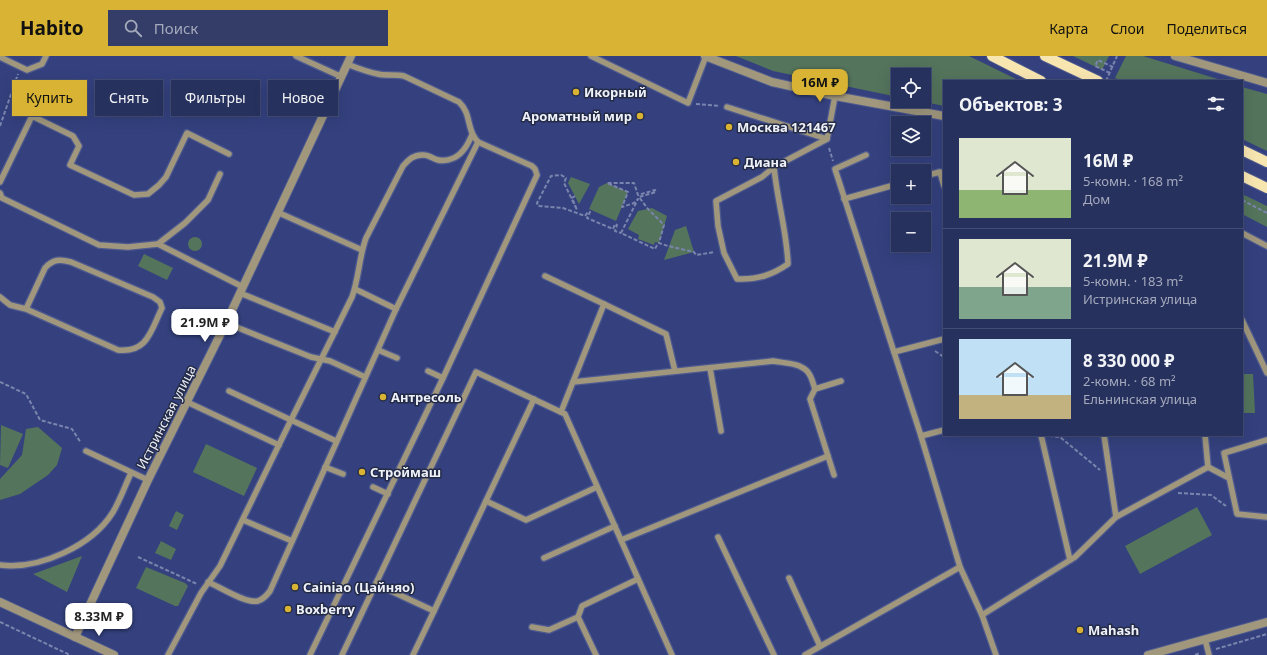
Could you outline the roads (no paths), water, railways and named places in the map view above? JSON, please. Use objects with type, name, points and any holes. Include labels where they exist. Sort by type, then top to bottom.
[{"type":"main road","points":[[992,56],[1039,80]]},
{"type":"main road","points":[[1046,56],[1096,80]]},
{"type":"main road","points":[[1243,150],[1267,162]]},
{"type":"main road","points":[[1243,176],[1267,188]]},
{"type":"street","name":"Истринская улица","points":[[75,637],[148,480],[226,323],[277,212],[294,180],[351,56]]},
{"type":"street","points":[[706,56],[772,82],[835,96],[943,116]]},
{"type":"street","points":[[1175,56],[1267,83]]},
{"type":"street","points":[[0,602],[114,655]]},
{"type":"street","points":[[1148,655],[1267,622]]},
{"type":"lane","points":[[0,57],[27,70],[42,64],[46,56]]},
{"type":"lane","points":[[296,56],[342,77]]},
{"type":"lane","points":[[591,56],[688,103],[706,56]]},
{"type":"lane","points":[[310,655],[443,378],[537,175],[535,168],[532,166],[478,142],[472,135],[468,114],[459,102],[404,76],[380,75],[347,64]]},
{"type":"lane","points":[[827,139],[835,96]]},
{"type":"lane","points":[[727,106],[827,139]]},
{"type":"lane","points":[[0,182],[32,116],[73,136],[79,146],[70,165],[134,195],[148,194],[166,177],[187,133],[229,154]]},
{"type":"lane","points":[[168,655],[204,587],[220,566],[244,520],[291,420],[335,332],[355,290],[362,250],[366,238],[399,172],[409,158],[416,155],[424,154],[438,160],[451,159],[457,156],[465,149],[472,135]]},
{"type":"lane","points":[[774,167],[776,189],[787,243],[788,264],[777,272],[764,277],[751,280],[737,279],[724,251],[718,226],[716,201],[762,178],[774,167],[827,139]]},
{"type":"lane","points":[[208,582],[253,602],[266,597],[270,591],[396,309],[478,142]]},
{"type":"lane","points":[[866,155],[835,169],[921,436],[960,567],[982,615],[996,655]]},
{"type":"lane","points":[[931,174],[940,172],[943,182]]},
{"type":"lane","points":[[0,193],[2,198],[99,245],[128,247],[158,244],[185,223],[208,200],[220,174]]},
{"type":"lane","points":[[844,199],[891,186]]},
{"type":"lane","points":[[277,212],[362,250]]},
{"type":"lane","points":[[1243,234],[1267,246]]},
{"type":"lane","points":[[158,244],[241,290],[335,332]]},
{"type":"lane","points":[[0,298],[10,305],[26,309],[118,350],[129,351],[138,348],[145,342],[162,308],[160,302],[153,297],[71,262],[59,259],[50,262],[45,268],[26,309]]},
{"type":"lane","points":[[545,276],[666,334],[675,371]]},
{"type":"lane","points":[[355,290],[396,309]]},
{"type":"lane","points":[[561,412],[604,304]]},
{"type":"lane","points":[[1243,322],[1267,373]]},
{"type":"lane","points":[[226,323],[311,357],[330,361],[365,378]]},
{"type":"lane","points":[[894,352],[943,339]]},
{"type":"lane","points":[[378,350],[397,358]]},
{"type":"lane","points":[[573,382],[773,361],[794,365],[807,371],[812,379],[815,389],[810,399],[834,475]]},
{"type":"lane","points":[[710,368],[722,431]]},
{"type":"lane","points":[[428,371],[443,378]]},
{"type":"lane","points":[[344,654],[476,372],[565,414],[672,655]]},
{"type":"lane","points":[[815,389],[841,381]]},
{"type":"lane","points":[[229,391],[336,441]]},
{"type":"lane","points":[[413,655],[534,400]]},
{"type":"lane","points":[[187,402],[279,445]]},
{"type":"lane","points":[[921,436],[943,430]]},
{"type":"lane","points":[[1041,436],[1070,560]]},
{"type":"lane","points":[[1104,436],[1116,517]]},
{"type":"lane","points":[[1205,436],[1208,467]]},
{"type":"lane","points":[[1267,440],[1224,453],[1237,514],[1267,517]]},
{"type":"lane","points":[[86,451],[148,480]]},
{"type":"lane","points":[[621,540],[828,456]]},
{"type":"lane","points":[[325,467],[342,474]]},
{"type":"lane","points":[[1208,467],[1230,478]]},
{"type":"lane","points":[[982,615],[1075,557],[1116,517],[1208,467]]},
{"type":"lane","points":[[0,565],[11,566],[34,563],[53,558],[74,548],[99,528],[112,514],[131,473]]},
{"type":"lane","points":[[373,487],[388,494]]},
{"type":"lane","points":[[486,501],[526,520],[597,487]]},
{"type":"lane","points":[[244,520],[292,541]]},
{"type":"lane","points":[[544,558],[614,526]]},
{"type":"lane","points":[[718,537],[774,655]]},
{"type":"lane","points":[[805,655],[960,567]]},
{"type":"lane","points":[[789,578],[820,646]]},
{"type":"lane","points":[[596,655],[578,617],[582,606],[638,579]]},
{"type":"lane","points":[[376,584],[434,611]]},
{"type":"lane","points":[[532,627],[549,630],[578,617]]},
{"type":"lane","points":[[1205,639],[1208,653]]},
{"type":"place","name":"Икорный","points":[[576,92]]},
{"type":"place","name":"Ароматный мир","points":[[640,116]]},
{"type":"place","name":"Москва 121467","points":[[729,127]]},
{"type":"place","name":"Диана","points":[[736,162]]},
{"type":"place","name":"Антресоль","points":[[383,397]]},
{"type":"place","name":"Строймаш","points":[[362,472]]},
{"type":"place","name":"Cainiao (Цайняо)","points":[[295,587]]},
{"type":"place","name":"Boxberry","points":[[288,609]]},
{"type":"place","name":"Mahash","points":[[1080,630]]}]
